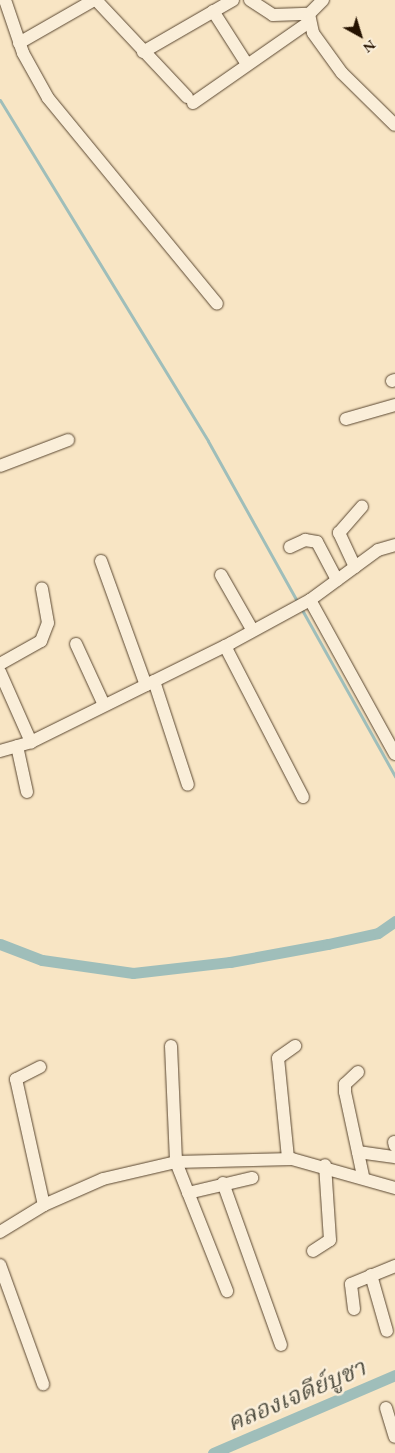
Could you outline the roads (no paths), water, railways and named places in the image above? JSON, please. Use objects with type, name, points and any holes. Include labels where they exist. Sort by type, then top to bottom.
[{"type":"street","points":[[5,0],[19,43],[48,98],[217,304]]},
{"type":"street","points":[[19,43],[95,0],[190,100],[310,18],[323,0]]},
{"type":"street","points":[[143,52],[233,0]]},
{"type":"street","points":[[250,0],[273,15],[310,18]]},
{"type":"street","points":[[214,11],[245,60]]},
{"type":"street","points":[[310,18],[342,73],[395,126]]},
{"type":"street","points":[[346,419],[395,405]]},
{"type":"street","points":[[0,466],[68,440]]},
{"type":"street","points":[[355,567],[338,533],[362,507]]},
{"type":"street","points":[[290,547],[304,540],[317,542],[337,580]]},
{"type":"street","points":[[0,752],[31,742],[226,646],[309,601],[378,550],[395,546]]},
{"type":"street","points":[[101,561],[150,683],[188,785]]},
{"type":"street","points":[[221,575],[253,631]]},
{"type":"street","points":[[0,664],[41,641],[48,623],[42,589]]},
{"type":"street","points":[[309,601],[395,754]]},
{"type":"street","points":[[76,644],[104,705]]},
{"type":"street","points":[[226,646],[303,798]]},
{"type":"street","points":[[0,672],[3,685],[31,742]]},
{"type":"street","points":[[17,746],[27,792]]},
{"type":"street","points":[[171,1046],[176,1162],[227,1291]]},
{"type":"street","points":[[288,1158],[278,1058],[295,1046]]},
{"type":"street","points":[[40,1067],[16,1079],[44,1205]]},
{"type":"street","points":[[358,1072],[346,1084],[345,1092],[363,1176]]},
{"type":"street","points":[[358,1152],[395,1157]]},
{"type":"street","points":[[0,1232],[44,1205],[103,1179],[176,1162],[288,1158],[325,1165],[395,1188]]},
{"type":"street","points":[[313,1251],[330,1240],[325,1165]]},
{"type":"street","points":[[188,1193],[252,1178]]},
{"type":"street","points":[[223,1184],[281,1345]]},
{"type":"street","points":[[0,1265],[43,1384]]},
{"type":"street","points":[[354,1309],[351,1284],[395,1266]]},
{"type":"street","points":[[371,1275],[388,1331]]},
{"type":"street","points":[[386,1408],[395,1436]]},
{"type":"waterway","points":[[0,100],[208,441],[298,603]]},
{"type":"waterway","points":[[301,608],[395,776]]},
{"type":"waterway","points":[[0,944],[42,960],[133,973],[230,962],[328,944],[378,933],[395,921]]},
{"type":"waterway","name":"คลองเจดีย์บูชา","points":[[213,1453],[395,1375]]}]
